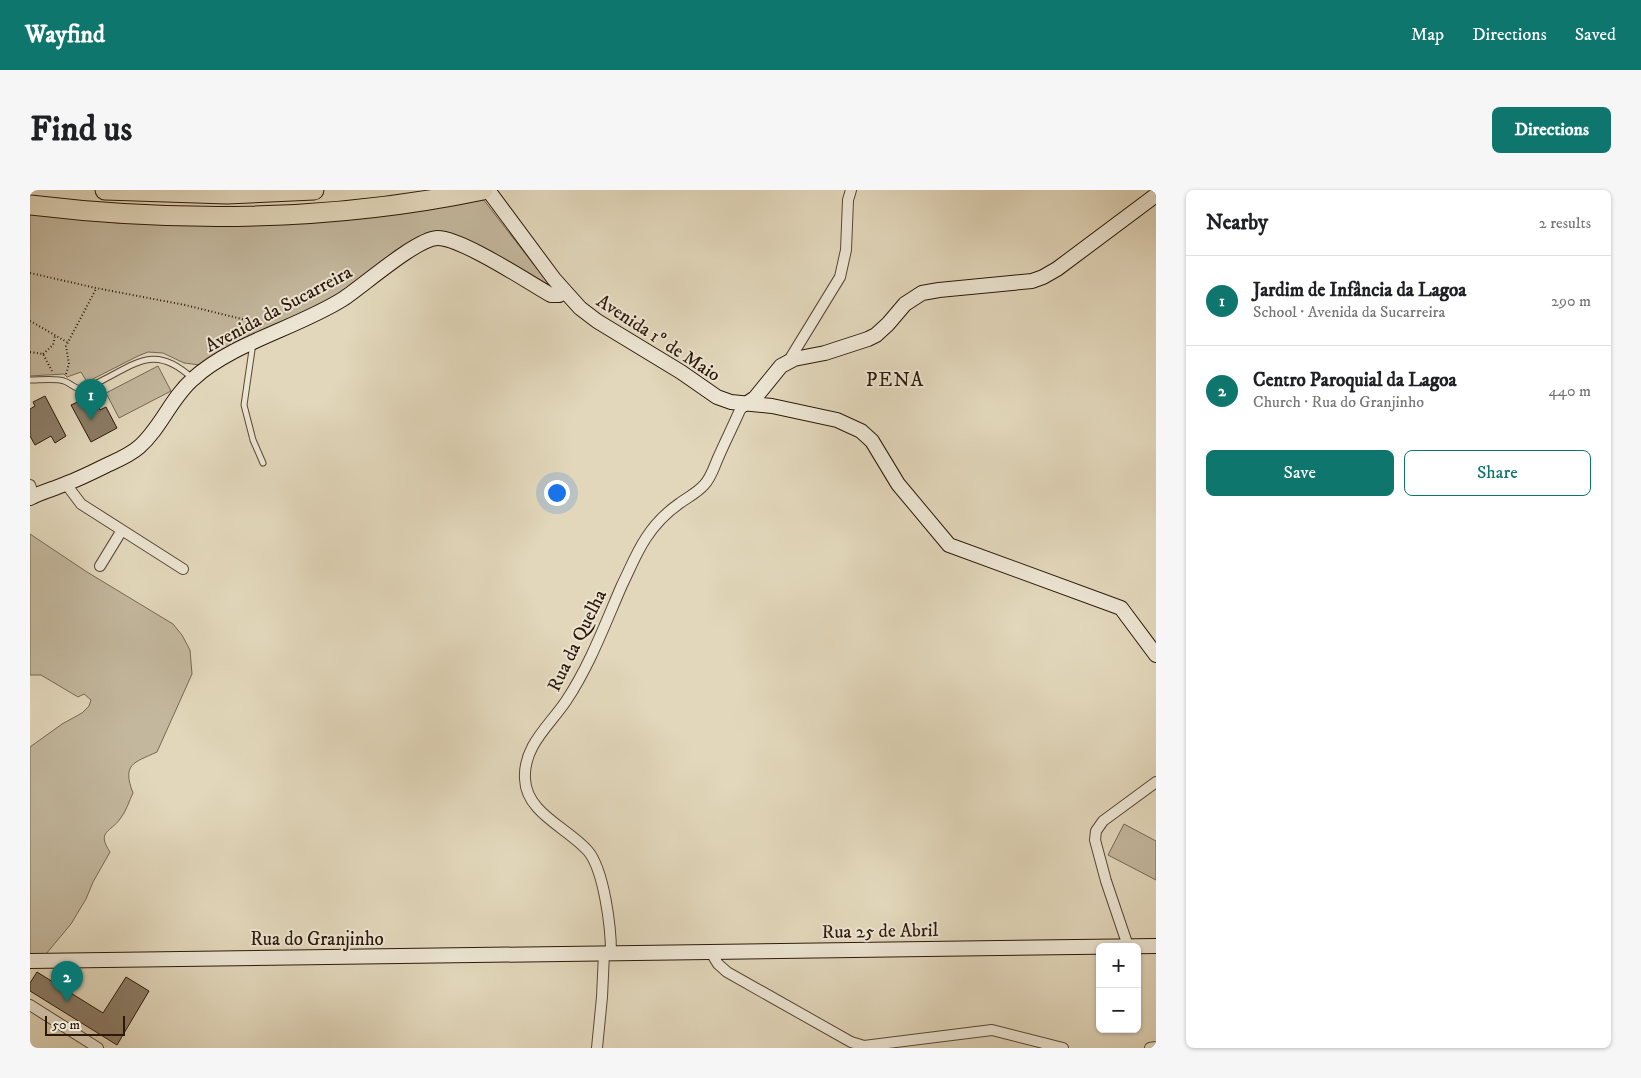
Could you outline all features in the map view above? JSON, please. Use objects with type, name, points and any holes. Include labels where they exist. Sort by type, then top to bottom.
[{"type":"highway","points":[[105,190],[227,194],[314,190]]},
{"type":"highway","points":[[30,205],[129,214],[242,216],[369,207],[484,190]]},
{"type":"street","name":"Avenida 1º de Maio","points":[[488,190],[508,219],[565,292],[580,308],[597,321],[718,397],[731,402],[772,406],[837,420],[861,431],[872,441],[898,484],[948,545],[1121,608],[1156,656]]},
{"type":"street","points":[[788,362],[840,276],[846,250],[848,200],[851,190]]},
{"type":"street","points":[[746,404],[755,398],[781,366],[794,360],[825,353],[876,335],[905,304],[922,293],[1032,281],[1043,277],[1074,257],[1156,194]]},
{"type":"street","name":"Avenida da Sucarreira","points":[[32,493],[66,484],[140,447],[180,393],[192,379],[208,367],[341,300],[411,249],[428,240],[447,238],[463,245],[551,295],[559,295],[565,292]]},
{"type":"street","name":"Rua da Quelha","points":[[597,1048],[608,953],[608,915],[602,889],[593,859],[581,844],[549,818],[533,802],[526,788],[527,762],[536,740],[566,701],[583,674],[634,559],[645,540],[670,510],[705,484],[740,410],[746,404]]},
{"type":"street","points":[[66,484],[81,504],[183,569]]},
{"type":"street","points":[[100,566],[122,530]]},
{"type":"street","points":[[1127,943],[1106,881],[1095,835],[1103,821],[1156,782]]},
{"type":"street","name":"Rua 25 de Abril","points":[[608,953],[1096,946]]},
{"type":"street","name":"Rua 25 de Abril","points":[[1141,946],[1156,946]]},
{"type":"street","points":[[710,951],[718,964],[727,972],[851,1042],[864,1046],[992,1030],[1062,1048]]},
{"type":"street","name":"Rua do Granjinho","points":[[30,961],[608,953]]},
{"type":"street","points":[[30,1005],[98,1048]]},
{"type":"street","points":[[1150,1048],[1156,1047]]},
{"type":"lane","points":[[254,343],[244,405],[253,440],[264,464]]},
{"type":"lane","points":[[30,380],[64,381],[73,387],[83,389],[148,358],[165,360],[183,370],[192,379]]},
{"type":"path","points":[[30,273],[185,305],[283,329]]},
{"type":"path","points":[[64,381],[69,364],[66,346],[96,288]]},
{"type":"path","points":[[30,321],[68,342]]},
{"type":"path","points":[[43,354],[53,345],[56,336]]},
{"type":"path","points":[[30,352],[43,354]]},
{"type":"path","points":[[43,354],[57,380]]},
{"type":"shaded area","points":[[483,199],[550,283],[549,286],[452,234],[435,232],[418,237],[336,297],[200,365],[184,363],[163,353],[148,352],[87,382],[81,372],[67,377],[64,374],[30,376],[30,214],[118,223],[173,225]]},
{"type":"shaded area","points":[[158,366],[171,391],[119,418],[106,393]]},
{"type":"shaded area","points":[[30,534],[87,572],[173,624],[182,635],[190,650],[192,674],[157,752],[136,762],[129,770],[133,793],[122,816],[106,832],[104,840],[110,852],[86,899],[71,924],[46,954],[30,955],[30,747],[62,724],[82,713],[89,706],[91,700],[84,694],[78,697],[41,675],[30,675]]},
{"type":"shaded area","points":[[1124,824],[1156,841],[1156,880],[1108,855]]},
{"type":"building","points":[[45,396],[66,436],[55,443],[51,436],[35,445],[30,436],[30,409],[35,406],[33,402]]},
{"type":"building","points":[[95,399],[100,410],[106,407],[117,428],[91,442],[71,405],[82,400],[85,405]]},
{"type":"building","points":[[37,972],[103,1013],[126,977],[149,991],[117,1045],[30,991],[30,983]]},
{"type":"place","name":"Jardim de Infância da Lagoa","points":[[91,420]]},
{"type":"place","name":"Centro Paroquial da Lagoa","points":[[67,1002]]},
{"type":"district","name":"PENA","points":[[895,379]]}]
